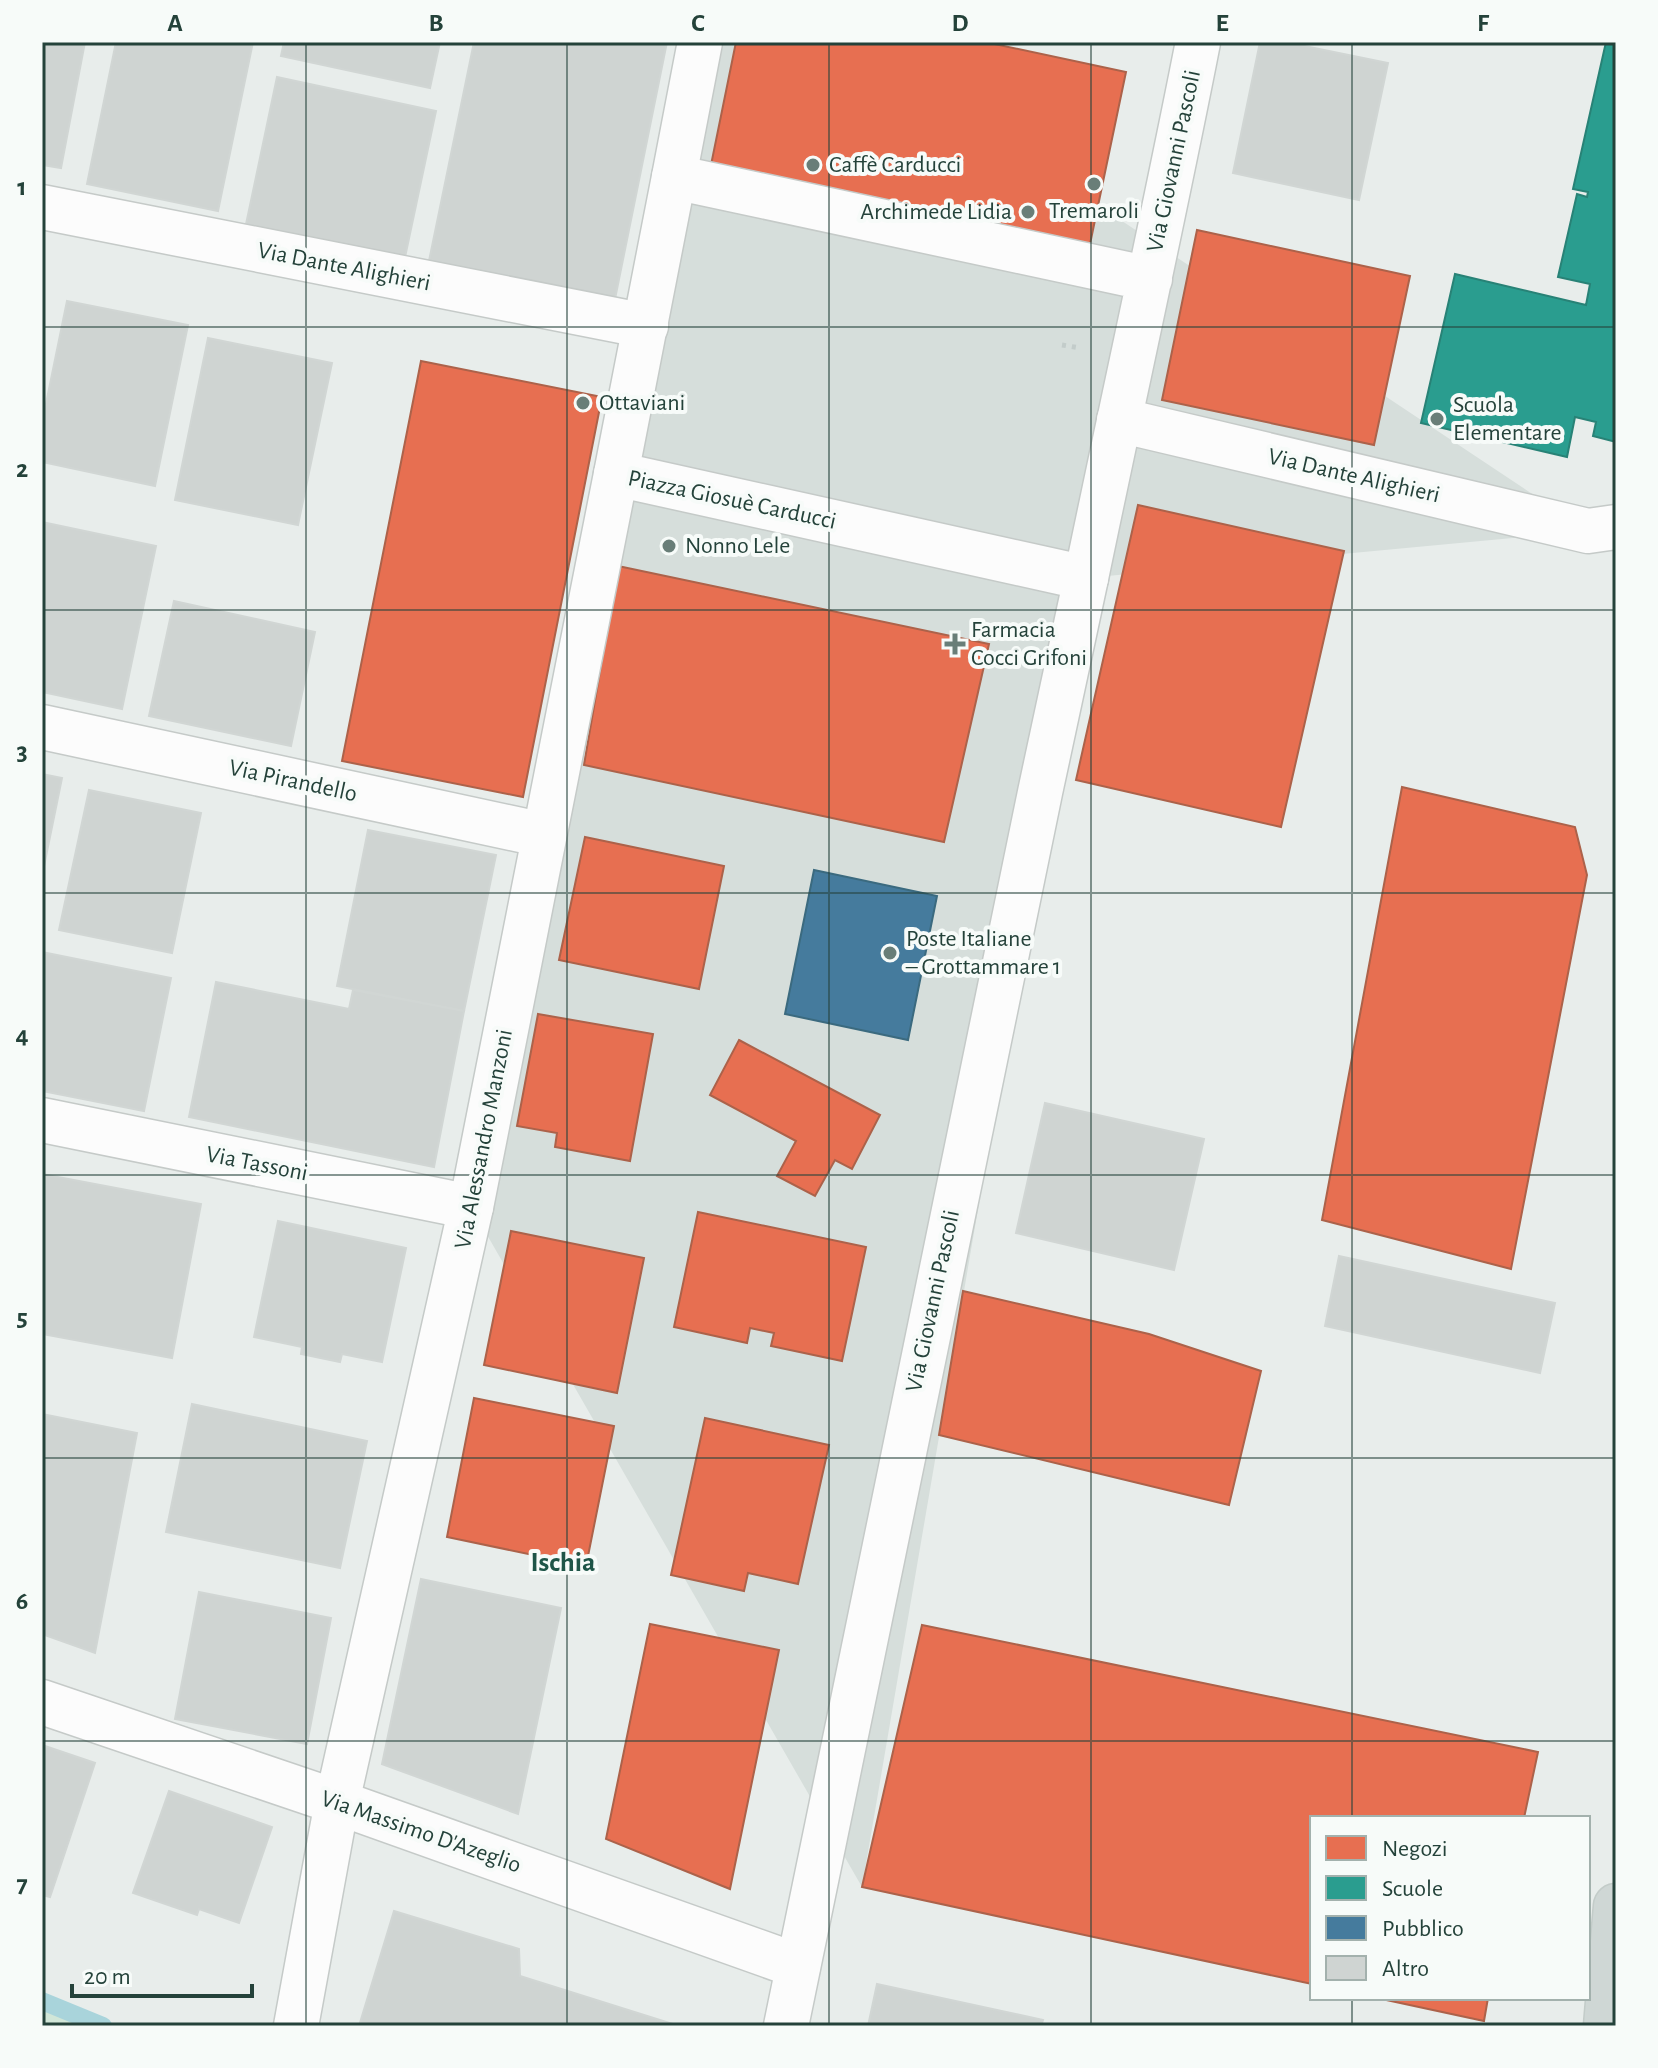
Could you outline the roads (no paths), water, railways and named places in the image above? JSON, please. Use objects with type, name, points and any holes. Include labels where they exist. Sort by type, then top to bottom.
[{"type":"main road","points":[[1606,2026],[1616,1906]]},
{"type":"street","points":[[700,42],[674,177],[1150,279],[1086,578]]},
{"type":"street","name":"Via Giovanni Pascoli","points":[[1150,279],[1198,42]]},
{"type":"street","name":"Piazza Giosuè Carducci","points":[[674,177],[616,474],[1086,578]]},
{"type":"street","name":"Via Dante Alighieri","points":[[42,207],[646,326]]},
{"type":"street","name":"Via Dante Alighieri","points":[[1119,420],[1607,537]]},
{"type":"street","name":"Via Alessandro Manzoni","points":[[296,2026],[337,1802],[471,1207],[616,474]]},
{"type":"street","name":"Via Giovanni Pascoli","points":[[786,2026],[989,1026],[1086,578]]},
{"type":"street","name":"Via Pirandello","points":[[42,727],[544,835]]},
{"type":"street","name":"Via Tassoni","points":[[42,1120],[471,1207]]},
{"type":"street","name":"Via Massimo D'Azeglio","points":[[42,1702],[337,1802],[798,1966]]},
{"type":"waterway","points":[[42,2001],[103,2026]]},
{"type":"place","name":"Caffè Carducci","points":[[813,165]]},
{"type":"place","name":"Tremaroli","points":[[1094,184]]},
{"type":"place","name":"Archimede Lidia","points":[[1028,212]]},
{"type":"place","name":"Ottaviani","points":[[583,403]]},
{"type":"place","name":"Scuola Elementare","points":[[1437,419]]},
{"type":"place","name":"Nonno Lele","points":[[669,546]]},
{"type":"place","name":"Farmacia Cocci Grifoni","points":[[955,644]]},
{"type":"place","name":"Poste Italiane – Grottammare 1","points":[[890,953]]},
{"type":"district","name":"Ischia","points":[[563,1563]]}]
